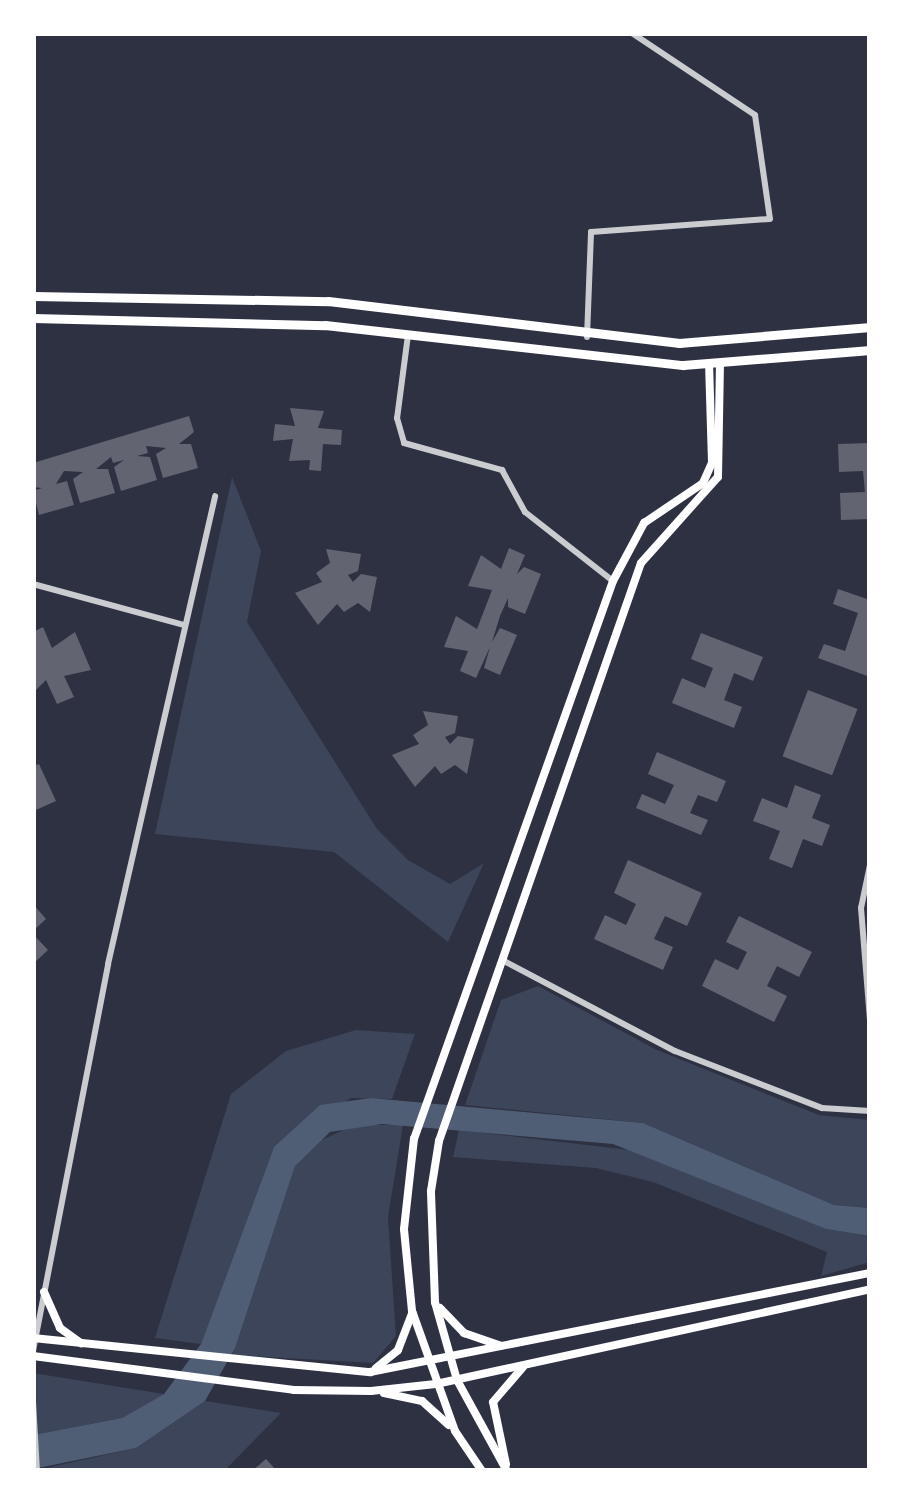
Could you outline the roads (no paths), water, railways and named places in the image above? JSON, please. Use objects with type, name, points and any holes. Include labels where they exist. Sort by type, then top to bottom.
[{"type":"main road","points":[[33,296],[328,301],[587,337],[721,343],[870,327]]},
{"type":"main road","points":[[33,318],[238,321],[408,335],[587,359],[714,364],[870,350]]},
{"type":"main road","points":[[482,1471],[455,1431],[412,1311],[404,1229],[414,1139],[613,581],[644,523],[703,483],[712,463],[714,364]]},
{"type":"main road","points":[[508,1471],[457,1380],[435,1303],[430,1190],[439,1141],[641,563],[718,477],[714,364]]},
{"type":"main road","points":[[34,1338],[298,1371],[370,1372],[429,1364],[870,1273]]},
{"type":"main road","points":[[33,1354],[294,1390],[371,1391],[457,1380],[870,1289]]},
{"type":"main road","points":[[44,1292],[60,1328],[88,1346]]},
{"type":"main road","points":[[435,1303],[464,1334],[508,1348]]},
{"type":"main road","points":[[370,1372],[398,1351],[412,1311]]},
{"type":"main road","points":[[508,1471],[493,1402],[524,1366]]},
{"type":"main road","points":[[371,1391],[422,1401],[455,1431]]},
{"type":"street","points":[[587,337],[591,232],[770,219],[755,115],[632,33]]},
{"type":"street","points":[[408,335],[397,418],[404,443],[502,470],[525,512],[613,581]]},
{"type":"street","points":[[33,1354],[215,496]]},
{"type":"street","points":[[33,584],[184,625]]},
{"type":"street","points":[[870,865],[861,908],[870,1018]]},
{"type":"street","points":[[504,961],[675,1051],[822,1108],[870,1111]]},
{"type":"street","points":[[33,1402],[37,1471]]}]
